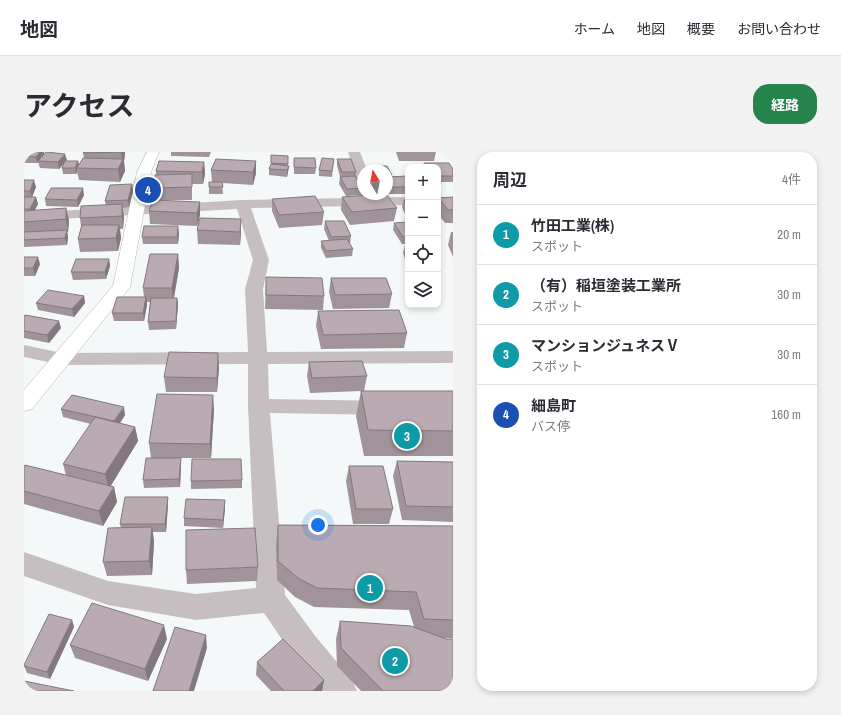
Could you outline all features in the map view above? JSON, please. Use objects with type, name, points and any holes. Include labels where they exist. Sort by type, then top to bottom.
[{"type":"street","points":[[24,404],[121,287],[144,172],[154,152]]},
{"type":"street","points":[[354,152],[358,164]]},
{"type":"street","points":[[24,217],[357,198]]},
{"type":"street","points":[[393,199],[405,201]]},
{"type":"street","points":[[242,204],[262,260],[254,289],[259,406],[278,537],[271,599],[305,647],[341,691]]},
{"type":"street","points":[[24,351],[62,359],[453,357]]},
{"type":"street","points":[[259,406],[406,409]]},
{"type":"street","points":[[24,564],[108,593],[196,607],[271,599]]},
{"type":"building","points":[[24,152],[40,152],[36,157],[24,156]]},
{"type":"building","points":[[46,152],[65,154],[58,162],[38,161]]},
{"type":"building","points":[[84,152],[121,152],[83,153]]},
{"type":"building","points":[[271,155],[288,156],[288,164],[271,163]]},
{"type":"building","points":[[83,158],[123,159],[118,169],[77,168]]},
{"type":"building","points":[[294,158],[315,158],[316,168],[294,167]]},
{"type":"building","points":[[322,158],[334,159],[332,171],[319,170]]},
{"type":"building","points":[[216,159],[256,161],[253,172],[211,170]]},
{"type":"building","points":[[337,159],[351,159],[356,172],[342,172]]},
{"type":"building","points":[[65,161],[78,161],[75,168],[62,168]]},
{"type":"building","points":[[159,161],[204,162],[202,172],[156,171]]},
{"type":"building","points":[[449,163],[453,169],[453,176],[441,176],[441,164],[424,164]]},
{"type":"building","points":[[271,164],[289,166],[287,170],[269,169]]},
{"type":"building","points":[[192,174],[192,187],[154,188],[155,175]]},
{"type":"building","points":[[355,176],[357,179],[357,188],[347,189],[340,177]]},
{"type":"building","points":[[405,176],[405,187],[393,187],[393,177]]},
{"type":"building","points":[[24,180],[34,180],[30,191],[24,191]]},
{"type":"building","points":[[209,182],[222,182],[223,187],[209,187]]},
{"type":"building","points":[[132,184],[128,200],[105,201],[110,185]]},
{"type":"building","points":[[51,188],[83,188],[77,200],[45,199]]},
{"type":"building","points":[[315,196],[324,212],[279,215],[272,199]]},
{"type":"building","points":[[357,196],[357,200],[391,200],[397,208],[352,212],[342,197]]},
{"type":"building","points":[[24,197],[36,197],[30,209],[24,209]]},
{"type":"building","points":[[453,197],[453,210],[448,210],[441,201],[441,198]]},
{"type":"building","points":[[153,200],[200,202],[197,213],[149,211]]},
{"type":"building","points":[[122,204],[122,216],[80,218],[81,206]]},
{"type":"building","points":[[66,208],[66,219],[24,222],[24,211]]},
{"type":"building","points":[[200,218],[241,219],[240,232],[197,230]]},
{"type":"building","points":[[325,221],[344,221],[351,236],[331,237]]},
{"type":"building","points":[[405,222],[405,237],[403,237],[394,223]]},
{"type":"building","points":[[82,225],[119,225],[116,238],[78,239]]},
{"type":"building","points":[[144,226],[178,226],[177,237],[142,237]]},
{"type":"building","points":[[67,230],[65,238],[24,240],[24,232]]},
{"type":"building","points":[[347,239],[353,249],[326,251],[321,241]]},
{"type":"building","points":[[150,254],[178,254],[172,288],[143,288]]},
{"type":"building","points":[[24,257],[38,257],[33,268],[24,268]]},
{"type":"building","points":[[76,259],[109,259],[105,272],[71,272]]},
{"type":"building","points":[[266,277],[322,278],[324,296],[266,295]]},
{"type":"building","points":[[331,278],[386,278],[392,294],[335,295]]},
{"type":"building","points":[[48,290],[84,296],[72,309],[36,303]]},
{"type":"building","points":[[117,297],[146,297],[143,313],[112,313]]},
{"type":"building","points":[[151,298],[177,298],[176,321],[148,322]]},
{"type":"building","points":[[399,310],[407,333],[323,335],[318,311]]},
{"type":"building","points":[[25,315],[59,321],[47,335],[24,331]]},
{"type":"building","points":[[169,352],[218,353],[217,378],[164,377]]},
{"type":"building","points":[[362,361],[367,376],[312,378],[309,362]]},
{"type":"building","points":[[361,391],[453,391],[453,431],[368,430]]},
{"type":"building","points":[[157,394],[213,395],[210,444],[149,443]]},
{"type":"building","points":[[72,395],[124,407],[114,421],[61,409]]},
{"type":"building","points":[[95,417],[135,427],[105,474],[63,464]]},
{"type":"building","points":[[146,458],[181,458],[179,479],[143,480]]},
{"type":"building","points":[[192,459],[241,459],[242,480],[191,481]]},
{"type":"building","points":[[397,461],[453,462],[453,507],[406,506]]},
{"type":"building","points":[[25,465],[114,487],[99,511],[24,491]]},
{"type":"building","points":[[349,466],[383,466],[393,509],[356,509]]},
{"type":"building","points":[[125,497],[168,497],[165,524],[120,524]]},
{"type":"building","points":[[186,499],[225,500],[223,520],[184,518]]},
{"type":"building","points":[[278,525],[453,526],[453,620],[424,619],[416,592],[317,588],[298,578],[278,561]]},
{"type":"building","points":[[152,527],[149,561],[103,562],[108,528]]},
{"type":"building","points":[[255,528],[258,567],[186,570],[186,530]]},
{"type":"building","points":[[92,603],[164,625],[145,669],[70,645]]},
{"type":"building","points":[[49,614],[72,620],[47,672],[24,665]]},
{"type":"building","points":[[340,621],[411,626],[446,639],[453,639],[453,691],[383,691],[341,648]]},
{"type":"building","points":[[175,627],[206,635],[189,691],[153,691]]},
{"type":"building","points":[[283,639],[324,680],[313,691],[284,691],[257,662]]},
{"type":"building","points":[[24,681],[74,691],[24,691]]},
{"type":"place","name":"細島町","points":[[148,190]]},
{"type":"place","name":"マンションジュネスⅤ","points":[[407,436]]},
{"type":"place","name":"竹田工業(株)","points":[[370,588]]},
{"type":"place","name":"（有）稲垣塗装工業所","points":[[395,661]]}]
